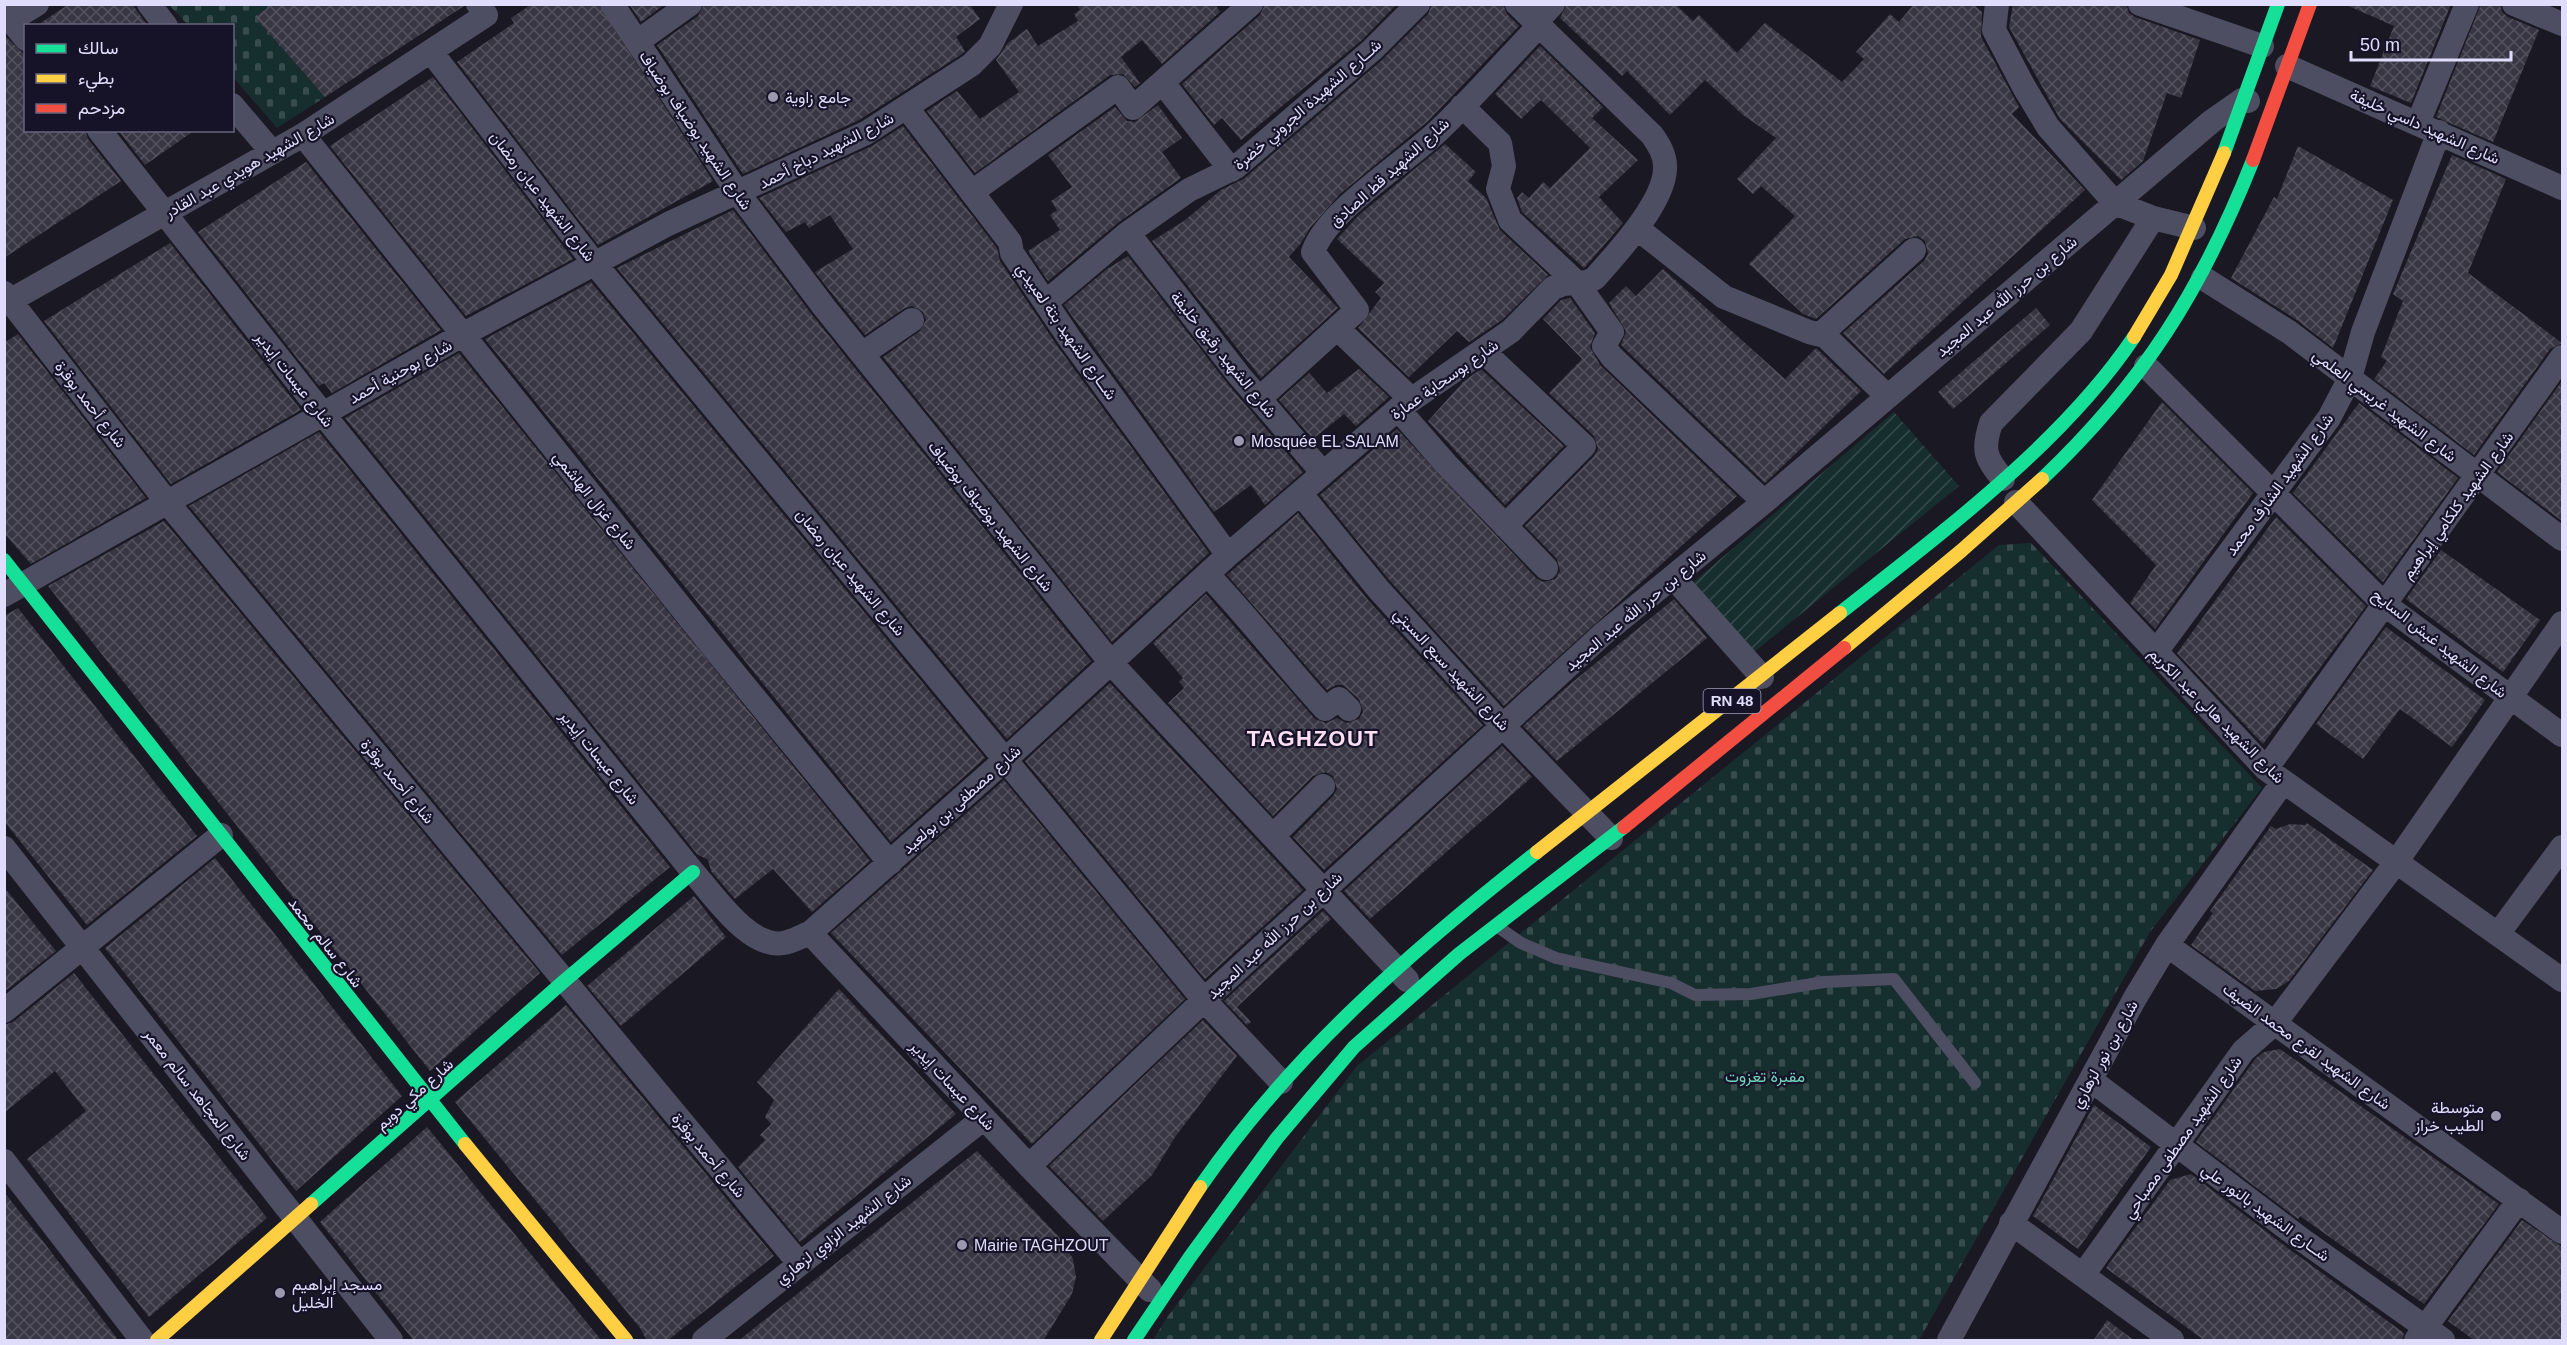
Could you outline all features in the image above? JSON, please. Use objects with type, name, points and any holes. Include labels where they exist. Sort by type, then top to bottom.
[{"type":"main road","name":"RN 48","points":[[1101,1341],[1139,1280],[1243,1130],[1281,1082],[1396,966],[1471,904],[1908,562],[2003,479],[2094,387],[2131,340],[2172,274],[2194,228],[2277,4]]},
{"type":"main road","name":"RN 48","points":[[1134,1341],[1161,1299],[1305,1100],[1369,1032],[1494,925],[1611,838],[1955,556],[2065,457],[2146,366],[2203,278],[2256,155],[2271,106],[2310,4]]},
{"type":"main road","name":"شارع سالم محمد","points":[[4,560],[14,589],[221,835],[430,1101],[626,1341]]},
{"type":"main road","name":"شارع مكي دويم","points":[[157,1341],[563,982],[693,872]]},
{"type":"street","points":[[24,37],[6,17],[38,4]]},
{"type":"street","points":[[149,4],[164,24]]},
{"type":"street","name":"شارع الشهيد بوضياف بوضياف","points":[[612,4],[738,193],[862,354],[1112,664],[1416,990]]},
{"type":"street","points":[[637,42],[690,4]]},
{"type":"street","name":"شارع الشهيد دباخ أحمد","points":[[738,193],[866,133],[971,65],[990,46],[1011,4]]},
{"type":"street","points":[[972,192],[1118,87],[1133,108],[1251,4]]},
{"type":"street","name":"شــارع الشهيدة الجروني خضرة","points":[[1046,302],[1128,233],[1189,190],[1231,170],[1372,50],[1418,4]]},
{"type":"street","points":[[1517,4],[1537,24]]},
{"type":"street","name":"شارع الشهيد قط الصادق","points":[[1259,399],[1357,310],[1312,252],[1318,237],[1353,203],[1411,156],[1462,106],[1553,4]]},
{"type":"street","points":[[1997,4],[1994,30],[2048,127],[2115,203],[2153,218],[2194,228]]},
{"type":"street","points":[[2140,4],[2262,46]]},
{"type":"street","name":"شارع الشهيد الشارف محمد","points":[[2155,653],[2329,418],[2350,378],[2467,4]]},
{"type":"street","points":[[2514,4],[2562,24]]},
{"type":"street","name":"شارع الشهيد هويدي عبد القادر","points":[[7,299],[165,214],[303,135],[432,53],[482,10]]},
{"type":"street","name":"شارع بوسحابة عمارة","points":[[1112,664],[1228,555],[1405,404],[1483,351],[1522,321],[1553,288],[1563,284],[1588,282],[1595,278],[1638,229],[1663,181],[1664,158],[1652,135],[1537,24]]},
{"type":"street","name":"شارع الشهيد عبان رمضان","points":[[432,53],[595,264],[1204,1000],[1281,1082]]},
{"type":"street","name":"شارع الشهيد داسي خليفة","points":[[2287,66],[2429,127],[2562,188]]},
{"type":"street","points":[[1163,83],[1231,170]]},
{"type":"street","points":[[2242,100],[2271,106]]},
{"type":"street","name":"شارع بن حرز الله عبد المجيد","points":[[1029,1166],[1204,1000],[1603,634],[1764,502],[2212,121],[2242,100]]},
{"type":"street","points":[[1462,106],[1500,143],[1504,166],[1498,189],[1510,220],[1577,283],[1612,333],[1604,346],[1612,357],[1764,502]]},
{"type":"street","points":[[234,107],[272,152]]},
{"type":"street","name":"شــارع الشهيد بتة لعبيدي","points":[[907,108],[1010,242],[1012,253],[1046,302],[1228,555]]},
{"type":"street","name":"شارع عيسات إيدير","points":[[101,132],[323,414],[693,872],[747,932],[761,940],[782,944],[810,933],[1029,1166],[1139,1280],[1161,1299]]},
{"type":"street","name":"شارع غزال الهاشمي","points":[[303,135],[890,863]]},
{"type":"street","name":"شارع بوحنية أحمد","points":[[14,589],[462,335],[668,224],[738,193]]},
{"type":"street","points":[[2003,479],[1989,463],[1986,453],[1984,443],[1991,423],[2081,331],[2153,218]]},
{"type":"street","points":[[1638,229],[1718,293],[1821,334],[1832,341],[1887,396]]},
{"type":"street","name":"شارع الشهيد رقيق خليفة","points":[[1128,233],[1259,399],[1323,473]]},
{"type":"street","points":[[1821,334],[1914,250]]},
{"type":"street","name":"شارع الشهيد غريسي العلمي","points":[[2203,278],[2289,332],[2562,539]]},
{"type":"street","name":"شارع أحمد بوقرة","points":[[7,299],[167,502],[563,982],[799,1263]]},
{"type":"street","points":[[862,354],[912,320]]},
{"type":"street","points":[[1338,329],[1405,404],[1446,464],[1546,568]]},
{"type":"street","points":[[1483,351],[1584,446],[1505,526]]},
{"type":"street","name":"شارع الشهيد كلكامي إبراهيم","points":[[2275,776],[2384,604],[2479,476],[2562,357]]},
{"type":"street","name":"شارع الشهيد غبش السايح","points":[[2146,366],[2384,604],[2562,735]]},
{"type":"street","name":"شارع الشهيد سبع السبتي","points":[[1300,493],[1379,590],[1502,725],[1611,838]]},
{"type":"street","name":"شارع الشهيد هالي عبد الكريم","points":[[2016,502],[2155,653],[2275,776],[2562,980]]},
{"type":"street","points":[[1208,575],[1248,617],[1288,668],[1325,709],[1339,699],[1349,709]]},
{"type":"street","points":[[1673,577],[1762,677]]},
{"type":"street","name":"شارع الشهيد مصطفى مصباحي","points":[[2083,1275],[2243,1051],[2275,1023],[2397,861],[2562,623]]},
{"type":"street","name":"شارع مصطفى بن بولعيد","points":[[810,933],[1112,664]]},
{"type":"street","name":"شارع بن نور لزهاري","points":[[1949,1341],[2011,1223],[2167,945],[2275,776]]},
{"type":"street","points":[[1273,836],[1323,786]]},
{"type":"street","points":[[4,1011],[221,835]]},
{"type":"street","points":[[2498,934],[2562,847]]},
{"type":"street","name":"شارع المجاهد سالم معمر","points":[[4,848],[391,1341]]},
{"type":"street","name":"شارع الشهيد لقرع محمد الضيف","points":[[2167,945],[2562,1232]]},
{"type":"street","name":"شــارع الشهيد بالنور علي","points":[[2091,1080],[2428,1336]]},
{"type":"street","name":"شارع الشهيد الزاوي لزهاري","points":[[704,1341],[799,1263],[984,1118]]},
{"type":"street","points":[[4,1161],[142,1341]]},
{"type":"street","points":[[2428,1336],[2519,1200]]},
{"type":"street","points":[[2011,1223],[2172,1341]]},
{"type":"lane","points":[[1494,925],[1521,943],[1556,958],[1671,983],[1695,995],[1751,994],[1824,982],[1894,979],[1975,1083]]},
{"type":"green space","points":[[169,5],[273,5],[256,18],[325,97],[277,128],[234,78],[234,24],[187,24]]},
{"type":"green space","points":[[1894,412],[1959,486],[1754,652],[1691,584]]},
{"type":"green space","name":"مقبرة تغزوت","points":[[2031,543],[2262,788],[2150,932],[1919,1340],[1153,1340],[1168,1316],[1357,1066],[1999,545]]},
{"type":"building","points":[[69,4],[132,4],[147,24],[39,24]]},
{"type":"building","points":[[273,4],[464,4],[464,6],[325,97],[255,17]]},
{"type":"building","points":[[532,4],[598,4],[713,181],[598,245],[457,62],[514,23],[511,18]]},
{"type":"building","points":[[629,4],[665,4],[641,22]]},
{"type":"building","points":[[704,4],[969,4],[980,19],[956,37],[965,51],[962,54],[859,120],[743,174],[657,45],[698,16]]},
{"type":"building","points":[[1077,4],[1215,4],[1220,12],[1162,64],[1142,40],[1121,57],[1140,83],[1135,87],[1123,74],[1110,75],[975,173],[927,111],[957,91],[980,119],[1019,92],[996,60],[1008,43],[1027,29],[1038,46],[1078,21],[1074,14],[1080,10]]},
{"type":"building","points":[[1265,4],[1397,4],[1362,40],[1241,140],[1222,118],[1214,125],[1182,84],[1260,15]]},
{"type":"building","points":[[1432,4],[1503,4],[1507,14],[1519,26],[1427,122],[1340,194],[1310,228],[1289,257],[1338,308],[1261,378],[1152,241],[1184,221],[1221,190],[1245,178],[1381,61],[1428,14]]},
{"type":"building","points":[[1567,4],[1675,4],[1693,21],[1699,15],[1737,53],[1765,23],[1842,82],[1864,59],[1856,52],[1890,14],[1899,22],[1914,4],[1973,4],[1982,12],[1981,37],[2019,107],[2012,114],[2085,190],[1884,374],[1843,333],[1924,261],[1928,254],[1925,241],[1918,236],[1905,239],[1816,319],[1803,314],[1749,264],[1795,216],[1761,186],[1753,194],[1737,179],[1776,138],[1743,115],[1705,80],[1670,115],[1627,71],[1622,76],[1560,18]]},
{"type":"building","points":[[2013,4],[2126,4],[2129,13],[2135,17],[2200,40],[2181,98],[2167,93],[2143,161],[2121,180],[2060,119],[2009,27]]},
{"type":"building","points":[[2344,4],[2451,4],[2411,103],[2370,86],[2394,26]]},
{"type":"building","points":[[2481,4],[2500,4],[2502,12],[2508,17],[2539,30],[2493,142],[2436,117]]},
{"type":"building","points":[[4,35],[24,54],[24,132],[86,132],[88,139],[121,181],[4,258]]},
{"type":"building","points":[[1540,46],[1603,107],[1592,118],[1638,160],[1599,197],[1623,223],[1584,268],[1522,212],[1517,198],[1522,192],[1529,198],[1543,182],[1550,188],[1590,148],[1541,100],[1521,119],[1495,94]]},
{"type":"building","points":[[433,77],[573,259],[466,316],[330,146]]},
{"type":"building","points":[[1158,105],[1182,138],[1162,152],[1181,178],[1119,222],[1048,281],[1028,251],[1060,230],[1050,215],[1057,210],[1051,201],[1072,187],[1048,155],[1115,107],[1127,121],[1135,122]]},
{"type":"building","points":[[903,126],[997,248],[1000,261],[1058,347],[1209,553],[1112,642],[883,357],[920,331],[926,320],[923,312],[912,306],[905,308],[865,335],[815,272],[853,249],[830,215],[809,228],[805,222],[786,232],[759,198],[872,146]]},
{"type":"building","points":[[120,132],[192,132],[145,165]]},
{"type":"building","points":[[1445,144],[1476,172],[1468,181],[1486,198],[1500,230],[1548,275],[1502,320],[1469,342],[1457,331],[1409,377],[1358,328],[1381,298],[1375,292],[1384,283],[1337,239],[1359,215]]},
{"type":"building","points":[[2298,146],[2393,200],[2333,348],[2297,320],[2231,278],[2274,197],[2277,199]]},
{"type":"building","points":[[2452,155],[2506,179],[2468,273],[2562,343],[2550,349],[2474,455],[2374,379],[2387,361],[2381,357],[2403,301],[2393,294]]},
{"type":"building","points":[[306,162],[441,330],[332,393],[324,383],[319,386],[198,232]]},
{"type":"building","points":[[733,210],[813,316],[1091,661],[1007,739],[617,268]]},
{"type":"building","points":[[170,243],[301,410],[171,484],[44,321]]},
{"type":"building","points":[[1128,256],[1227,383],[1303,472],[1265,505],[1251,485],[1214,512],[1064,305],[1107,269]]},
{"type":"building","points":[[1663,269],[1785,379],[1816,348],[1861,391],[1765,483],[1621,345],[1626,331],[1609,303],[1626,286],[1636,296]]},
{"type":"building","points":[[591,282],[985,758],[891,842],[485,339]]},
{"type":"building","points":[[1570,298],[1595,333],[1590,347],[1600,365],[1737,496],[1504,706],[1390,581],[1320,495],[1397,429],[1536,578],[1543,582],[1555,579],[1560,571],[1557,559],[1525,526],[1594,456],[1598,449],[1594,436],[1549,393],[1582,359],[1543,319],[1561,300]]},
{"type":"building","points":[[2036,308],[2050,325],[1953,409],[1938,392]]},
{"type":"building","points":[[18,334],[146,498],[31,564],[4,533],[4,343]]},
{"type":"building","points":[[459,353],[870,861],[812,912],[773,869],[735,899],[711,871],[708,860],[697,854],[345,418]]},
{"type":"building","points":[[1359,369],[1389,397],[1356,426],[1344,414],[1313,439],[1279,400],[1309,373],[1327,393]]},
{"type":"building","points":[[1481,369],[1564,446],[1505,505],[1428,421],[1464,381]]},
{"type":"building","points":[[2562,381],[2562,521],[2497,472]]},
{"type":"building","points":[[2162,402],[2253,493],[2155,629],[2130,603],[2156,565],[2092,500]]},
{"type":"building","points":[[2359,403],[2458,478],[2383,582],[2293,493]]},
{"type":"building","points":[[319,432],[670,867],[562,955],[189,506]]},
{"type":"building","points":[[1298,513],[1368,600],[1483,725],[1324,870],[1293,837],[1333,796],[1337,789],[1333,776],[1326,772],[1313,776],[1273,816],[1168,703],[1184,688],[1179,682],[1183,678],[1153,643],[1206,594],[1315,719],[1326,723],[1337,718],[1346,723],[1359,719],[1363,712],[1359,699],[1343,685],[1336,685],[1327,690],[1227,575]]},
{"type":"building","points":[[2276,517],[2366,606],[2263,744],[2177,653]]},
{"type":"building","points":[[164,521],[540,973],[430,1071],[48,586]]},
{"type":"building","points":[[2441,550],[2540,620],[2503,672],[2406,599]]},
{"type":"building","points":[[1674,599],[1707,638],[1557,761],[1523,726]]},
{"type":"building","points":[[18,608],[197,836],[87,925],[4,821],[4,616]]},
{"type":"building","points":[[2386,627],[2485,700],[2452,747],[2400,709],[2363,759],[2316,724]]},
{"type":"building","points":[[1110,683],[1303,890],[1205,979],[1025,761]]},
{"type":"building","points":[[1502,746],[1532,777],[1370,919],[1344,891]]},
{"type":"building","points":[[1004,780],[1185,999],[1032,1144],[831,933]]},
{"type":"building","points":[[2307,823],[2373,870],[2289,981],[2276,989],[2255,991],[2191,945],[2213,913],[2210,911],[2271,826],[2276,829],[2290,824],[2305,825]]},
{"type":"building","points":[[215,858],[402,1096],[296,1191],[105,948]]},
{"type":"building","points":[[4,887],[56,951],[4,992]]},
{"type":"building","points":[[694,896],[726,937],[621,1026],[587,986]]},
{"type":"building","points":[[1323,911],[1331,919],[1237,1007],[1251,1022],[1247,1025],[1224,1001]]},
{"type":"building","points":[[74,973],[267,1218],[149,1317],[27,1159],[86,1111],[55,1071],[4,1113],[4,1025],[13,1022]]},
{"type":"building","points":[[839,989],[956,1114],[800,1242],[738,1167],[765,1140],[760,1135],[771,1124],[765,1117],[774,1100],[757,1082]]},
{"type":"building","points":[[566,1005],[774,1256],[667,1341],[647,1341],[640,1328],[455,1102]]},
{"type":"building","points":[[1203,1020],[1237,1056],[1175,1137],[1152,1175],[1103,1221],[1049,1166]]},
{"type":"building","points":[[2280,1049],[2499,1204],[2424,1304],[2300,1216],[2298,1219],[2196,1142],[2256,1058],[2264,1052]]},
{"type":"building","points":[[2094,1105],[2151,1147],[2078,1249],[2033,1216]]},
{"type":"building","points":[[427,1127],[602,1341],[414,1341],[320,1222]]},
{"type":"building","name":"Mairie TAGHZOUT","points":[[977,1151],[1062,1240],[1073,1259],[1076,1277],[1072,1294],[1043,1341],[738,1341]]},
{"type":"building","points":[[2191,1174],[2404,1333],[2402,1341],[2205,1341],[2106,1268],[2170,1180]]},
{"type":"building","points":[[4,1192],[42,1240],[119,1341],[4,1341]]},
{"type":"building","points":[[2522,1220],[2562,1247],[2562,1341],[2475,1341],[2448,1321]]},
{"type":"building","points":[[2107,1320],[2135,1341],[2093,1341]]},
{"type":"traffic: fast","points":[[2224,153],[2278,4]]},
{"type":"traffic: fast","points":[[2042,479],[2111,407],[2166,332],[2212,251],[2253,160]]},
{"type":"traffic: fast","points":[[1840,613],[1998,486],[2036,451],[2105,376],[2134,337]]},
{"type":"traffic: fast","points":[[4,560],[465,1144]]},
{"type":"traffic: fast","points":[[1134,1340],[1190,1257],[1277,1138],[1354,1047],[1459,954],[1624,827]]},
{"type":"traffic: fast","points":[[1200,1187],[1274,1092],[1356,1007],[1444,927],[1537,852]]},
{"type":"traffic: fast","points":[[311,1204],[563,982],[693,872]]},
{"type":"traffic: slow","points":[[2134,337],[2171,275],[2224,153]]},
{"type":"traffic: slow","points":[[1844,648],[1961,551],[2042,479]]},
{"type":"traffic: slow","points":[[1537,852],[1840,613]]},
{"type":"traffic: slow","points":[[465,1144],[626,1340]]},
{"type":"traffic: slow","points":[[1101,1340],[1200,1187]]},
{"type":"traffic: slow","points":[[157,1340],[311,1204]]},
{"type":"traffic: jam","points":[[2253,160],[2310,4]]},
{"type":"traffic: jam","points":[[1624,827],[1844,648]]},
{"type":"place","name":"جامع زاوية","points":[[773,97]]},
{"type":"place","name":"Mosquée EL SALAM","points":[[1239,441]]},
{"type":"place","name":"متوسطة الطيب خراز","points":[[2496,1116]]},
{"type":"place","name":"Mairie TAGHZOUT","points":[[962,1245]]},
{"type":"place","name":"مسجد إبراهيم الخليل","points":[[280,1293]]},
{"type":"district","name":"TAGHZOUT","points":[[1313,738]]}]
